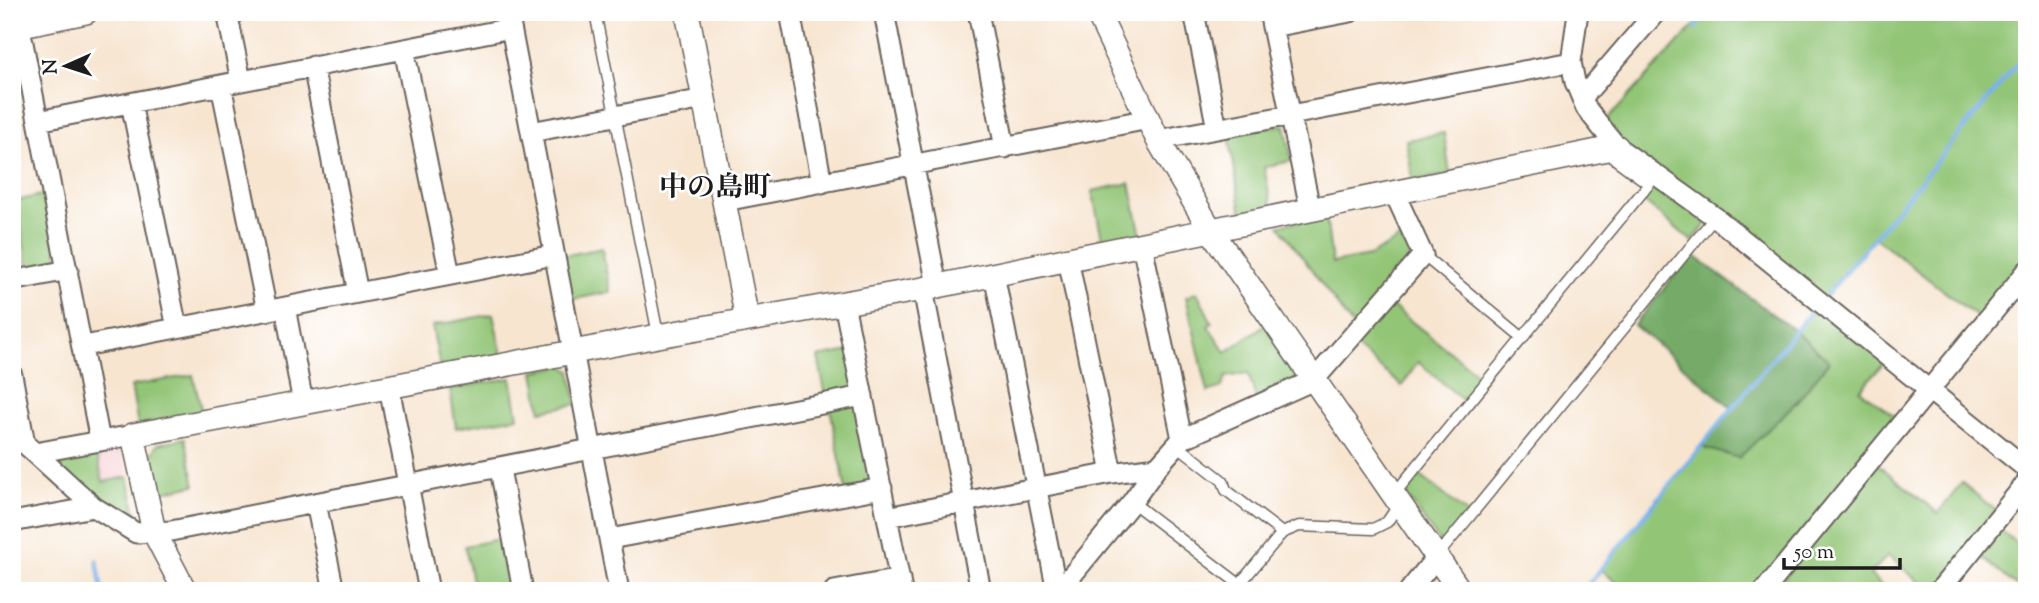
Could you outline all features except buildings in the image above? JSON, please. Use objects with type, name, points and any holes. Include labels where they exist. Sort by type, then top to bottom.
[{"type":"street","points":[[86,12],[16,21],[84,346],[100,441]]},
{"type":"street","points":[[227,12],[231,83],[276,309],[303,403]]},
{"type":"street","points":[[687,12],[747,319]]},
{"type":"street","points":[[790,12],[822,183]]},
{"type":"street","points":[[884,12],[914,166],[963,502],[981,591]]},
{"type":"street","points":[[978,12],[1005,148]]},
{"type":"street","points":[[1097,12],[1153,130],[1210,229],[1438,555],[1460,591]]},
{"type":"street","points":[[1194,12],[1217,129]]},
{"type":"street","points":[[1310,208],[1271,20],[1350,12]]},
{"type":"street","points":[[1578,12],[1571,62],[1575,82],[1586,108],[1617,147],[1715,217],[2027,469]]},
{"type":"street","points":[[1582,98],[1656,12]]},
{"type":"street","points":[[38,121],[404,49],[509,20],[619,591]]},
{"type":"street","points":[[404,49],[450,275]]},
{"type":"street","points":[[724,201],[1005,148],[1153,130],[1217,129],[1571,62]]},
{"type":"street","points":[[313,66],[358,293]]},
{"type":"street","points":[[531,132],[704,99]]},
{"type":"street","points":[[131,103],[177,328]]},
{"type":"street","points":[[24,444],[100,441],[930,287],[1617,147]]},
{"type":"street","points":[[1058,591],[1179,442],[1314,380],[1423,255],[1394,192]]},
{"type":"street","points":[[1142,244],[1179,442]]},
{"type":"street","points":[[84,346],[554,255]]},
{"type":"street","points":[[1068,259],[1112,473]]},
{"type":"street","points":[[12,281],[68,270]]},
{"type":"street","points":[[1767,590],[2027,271]]},
{"type":"street","points":[[994,274],[1058,591]]},
{"type":"street","points":[[834,591],[901,585],[844,303]]},
{"type":"street","points":[[12,375],[24,444],[94,507],[136,533],[171,531],[500,469],[863,396]]},
{"type":"street","points":[[388,387],[429,591]]},
{"type":"street","points":[[134,435],[154,532],[186,591]]},
{"type":"street","points":[[887,517],[1112,473],[1157,467]]},
{"type":"street","points":[[500,469],[523,591]]},
{"type":"street","points":[[1940,591],[2027,482]]},
{"type":"street","points":[[610,539],[881,488]]},
{"type":"street","points":[[316,503],[334,591]]},
{"type":"street","points":[[12,522],[94,507]]},
{"type":"street","points":[[1409,591],[1438,555]]},
{"type":"lane","points":[[595,12],[658,336]]},
{"type":"lane","points":[[1132,502],[1237,588],[1282,533],[1299,526],[1373,529],[1387,522],[1397,498],[1649,184],[1615,159],[1617,147]]},
{"type":"lane","points":[[1438,555],[1715,217]]},
{"type":"lane","points":[[1423,255],[1523,338]]},
{"type":"lane","points":[[1179,442],[1223,481],[1226,490],[1282,533]]},
{"type":"shaded area","points":[[115,442],[122,448],[128,477],[103,482],[95,447]]},
{"type":"green space","points":[[1707,12],[2027,12],[2027,266],[1981,320],[1874,237],[1824,298],[1626,147],[1606,121]]},
{"type":"green space","points":[[1285,125],[1292,161],[1264,167],[1272,209],[1242,215],[1228,130]]},
{"type":"green space","points":[[1444,133],[1450,174],[1413,181],[1406,140]]},
{"type":"green space","points":[[1656,179],[1705,213],[1706,225],[1692,241],[1642,200]]},
{"type":"green space","points":[[1130,183],[1141,236],[1103,243],[1092,191]]},
{"type":"green space","points":[[46,194],[58,253],[53,267],[29,272],[16,201]]},
{"type":"green space","points":[[1326,216],[1332,263],[1369,256],[1410,233],[1418,249],[1354,328],[1279,225]]},
{"type":"green space","points":[[602,248],[610,292],[570,300],[562,256]]},
{"type":"green space","points":[[1692,254],[1795,331],[1829,361],[1797,401],[1739,458],[1701,447],[1732,408],[1634,325]]},
{"type":"green space","points":[[1197,292],[1212,323],[1208,326],[1226,352],[1266,324],[1303,374],[1257,402],[1248,373],[1226,377],[1222,387],[1208,392],[1186,297]]},
{"type":"green space","points":[[1387,302],[1484,379],[1465,402],[1418,362],[1402,386],[1352,344]]},
{"type":"green space","points":[[1817,304],[1886,361],[1860,390],[1900,420],[1760,591],[1625,591],[1601,569],[1701,447],[1739,458],[1797,401],[1829,361],[1795,331]]},
{"type":"green space","points":[[493,314],[502,355],[440,367],[432,326]]},
{"type":"green space","points":[[850,351],[857,388],[827,401],[818,357]]},
{"type":"green space","points":[[563,366],[571,371],[577,404],[541,411],[534,371]]},
{"type":"green space","points":[[193,375],[202,413],[138,425],[131,386]]},
{"type":"green space","points":[[511,378],[518,417],[456,428],[450,389]]},
{"type":"green space","points":[[853,403],[860,408],[875,477],[870,486],[846,491],[830,407]]},
{"type":"green space","points":[[185,438],[195,485],[157,493],[150,458],[158,444]]},
{"type":"green space","points":[[95,447],[103,482],[128,477],[138,522],[132,525],[61,470],[60,453]]},
{"type":"green space","points":[[1875,462],[1938,513],[1962,483],[2000,514],[1936,591],[1929,591],[1888,555],[1870,575],[1888,591],[1774,591]]},
{"type":"green space","points":[[1417,473],[1468,514],[1441,544],[1407,496],[1407,484]]},
{"type":"green space","points":[[1997,528],[2027,551],[2027,591],[2022,591],[1977,553]]},
{"type":"green space","points":[[508,537],[519,591],[474,591],[465,546]]},
{"type":"waterway","points":[[1696,27],[1707,12]]},
{"type":"waterway","points":[[1825,297],[2027,52]]},
{"type":"waterway","points":[[1583,591],[1815,307]]},
{"type":"waterway","points":[[97,560],[102,591]]},
{"type":"district","name":"中の島町","points":[[715,186]]}]
